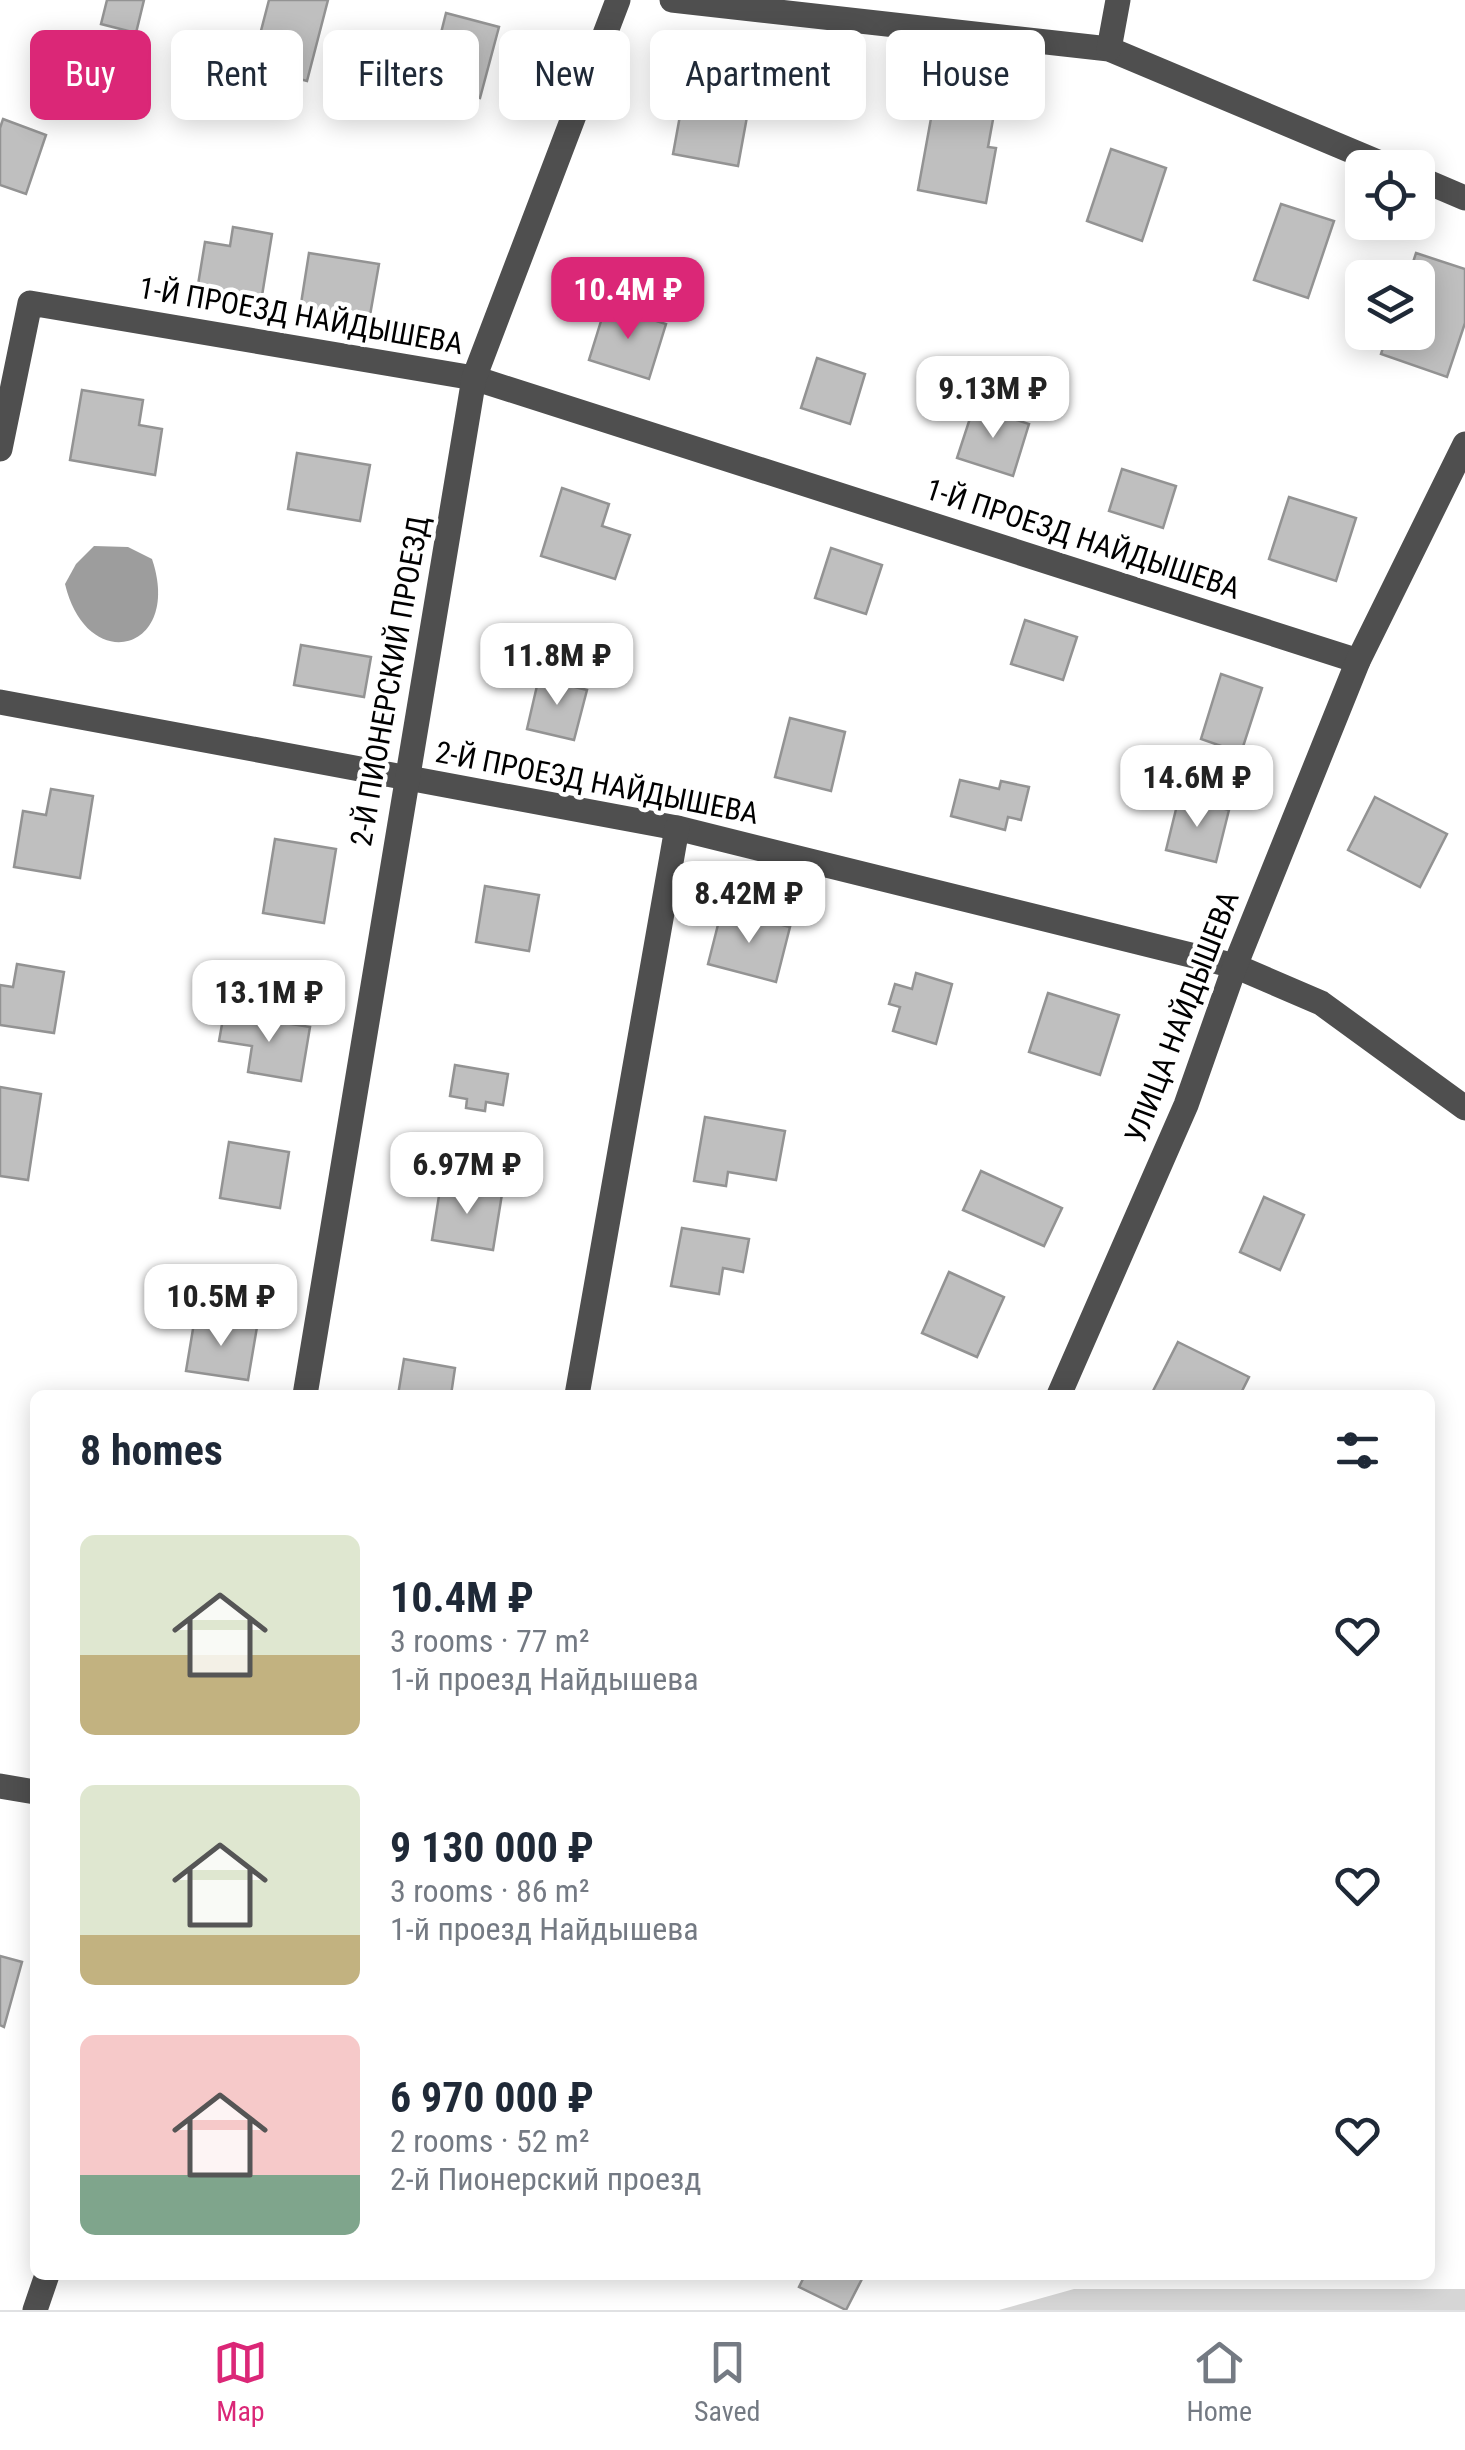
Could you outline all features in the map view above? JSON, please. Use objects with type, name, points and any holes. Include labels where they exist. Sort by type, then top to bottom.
[{"type":"street","name":"2-Й ПИОНЕРСКИЙ ПРОЕЗД","points":[[306,1390],[474,378],[618,0]]},
{"type":"street","points":[[672,0],[1109,50],[1349,150]]},
{"type":"street","points":[[1109,50],[1118,0]]},
{"type":"street","points":[[1435,185],[1465,198]]},
{"type":"street","name":"1-Й ПРОЕЗД НАЙДЫШЕВА","points":[[0,449],[30,304],[474,378],[1358,660]]},
{"type":"street","name":"УЛИЦА НАЙДЫШЕВА","points":[[1060,1390],[1186,1105],[1235,966],[1358,660],[1465,444]]},
{"type":"street","name":"2-Й ПРОЕЗД НАЙДЫШЕВА","points":[[0,702],[677,828],[1235,966],[1322,1003],[1465,1108]]},
{"type":"street","points":[[578,1390],[677,828]]},
{"type":"street","points":[[0,1786],[30,1791]]},
{"type":"street","points":[[34,2310],[45,2280]]},
{"type":"shaded area","points":[[94,546],[128,547],[152,559],[158,590],[155,615],[144,632],[128,641],[110,641],[92,632],[76,613],[65,584],[76,564]]},
{"type":"shaded area","points":[[1074,2289],[1465,2289],[1465,2310],[999,2310]]},
{"type":"building","points":[[107,0],[144,0],[137,30],[101,24]]},
{"type":"building","points":[[269,0],[328,0],[307,81],[303,80],[303,30],[261,30]]},
{"type":"building","points":[[446,13],[499,27],[480,98],[479,30],[442,30]]},
{"type":"building","points":[[3,119],[46,135],[26,194],[0,185]]},
{"type":"building","points":[[679,120],[746,120],[738,166],[673,154]]},
{"type":"building","points":[[931,120],[993,120],[988,147],[996,148],[986,203],[918,190]]},
{"type":"building","points":[[1111,149],[1166,168],[1142,241],[1087,221]]},
{"type":"building","points":[[1281,204],[1334,221],[1308,298],[1254,280]]},
{"type":"building","points":[[233,227],[272,234],[260,308],[196,297],[205,242],[230,246]]},
{"type":"building","points":[[309,253],[379,264],[369,321],[300,310]]},
{"type":"building","points":[[1416,253],[1465,269],[1465,323],[1447,377],[1381,354],[1382,350],[1435,350],[1435,260],[1414,260]]},
{"type":"building","points":[[606,305],[666,324],[649,379],[589,360]]},
{"type":"building","points":[[817,358],[865,374],[850,424],[801,408]]},
{"type":"building","points":[[82,390],[143,400],[139,425],[162,429],[155,475],[70,460]]},
{"type":"building","points":[[974,406],[1029,424],[1013,476],[957,458]]},
{"type":"building","points":[[297,453],[370,465],[360,521],[288,509]]},
{"type":"building","points":[[1122,469],[1176,486],[1163,528],[1109,511]]},
{"type":"building","points":[[562,488],[609,504],[602,526],[630,535],[615,579],[541,556]]},
{"type":"building","points":[[1289,497],[1356,518],[1336,581],[1269,559]]},
{"type":"building","points":[[831,548],[882,565],[866,614],[815,598]]},
{"type":"building","points":[[1025,620],[1077,637],[1063,680],[1011,664]]},
{"type":"building","points":[[301,645],[371,657],[364,697],[294,685]]},
{"type":"building","points":[[1221,674],[1262,688],[1241,753],[1201,739]]},
{"type":"building","points":[[559,675],[573,678],[571,686],[587,690],[574,740],[527,729],[539,677],[557,682]]},
{"type":"building","points":[[790,718],[845,732],[831,791],[775,777]]},
{"type":"building","points":[[960,780],[999,789],[1001,781],[1029,787],[1021,820],[1008,817],[1005,830],[951,816]]},
{"type":"building","points":[[51,789],[93,796],[80,878],[14,867],[23,811],[46,815]]},
{"type":"building","points":[[1179,797],[1229,810],[1216,862],[1166,850]]},
{"type":"building","points":[[1375,797],[1447,834],[1420,887],[1348,850]]},
{"type":"building","points":[[275,839],[336,849],[324,923],[263,913]]},
{"type":"building","points":[[485,886],[539,895],[529,951],[476,942]]},
{"type":"building","points":[[722,909],[790,927],[776,982],[708,964]]},
{"type":"building","points":[[17,964],[64,972],[54,1033],[0,1025],[0,985],[13,987]]},
{"type":"building","points":[[916,973],[952,984],[936,1044],[893,1031],[900,1007],[889,1004],[895,984],[912,989]]},
{"type":"building","points":[[1048,993],[1119,1015],[1100,1075],[1029,1052]]},
{"type":"building","points":[[224,1013],[310,1027],[301,1081],[248,1072],[252,1046],[219,1041]]},
{"type":"building","points":[[455,1065],[508,1074],[503,1105],[486,1102],[485,1111],[466,1108],[467,1099],[450,1096]]},
{"type":"building","points":[[0,1087],[41,1094],[28,1180],[0,1176]]},
{"type":"building","points":[[705,1117],[785,1131],[776,1180],[728,1172],[726,1186],[694,1181]]},
{"type":"building","points":[[229,1142],[289,1152],[280,1208],[220,1198]]},
{"type":"building","points":[[981,1171],[1062,1208],[1044,1246],[963,1210]]},
{"type":"building","points":[[441,1183],[502,1194],[493,1250],[432,1240]]},
{"type":"building","points":[[1264,1197],[1304,1215],[1280,1270],[1240,1252]]},
{"type":"building","points":[[682,1228],[749,1239],[743,1272],[723,1268],[719,1294],[671,1286]]},
{"type":"building","points":[[949,1272],[1004,1297],[977,1357],[922,1333]]},
{"type":"building","points":[[195,1317],[257,1327],[248,1380],[186,1371]]},
{"type":"building","points":[[1178,1342],[1249,1377],[1242,1390],[1154,1390]]},
{"type":"building","points":[[404,1359],[455,1368],[452,1390],[399,1390]]},
{"type":"building","points":[[0,1956],[22,1962],[4,2027],[0,2025]]},
{"type":"building","points":[[802,2280],[861,2280],[846,2310],[799,2287]]}]
